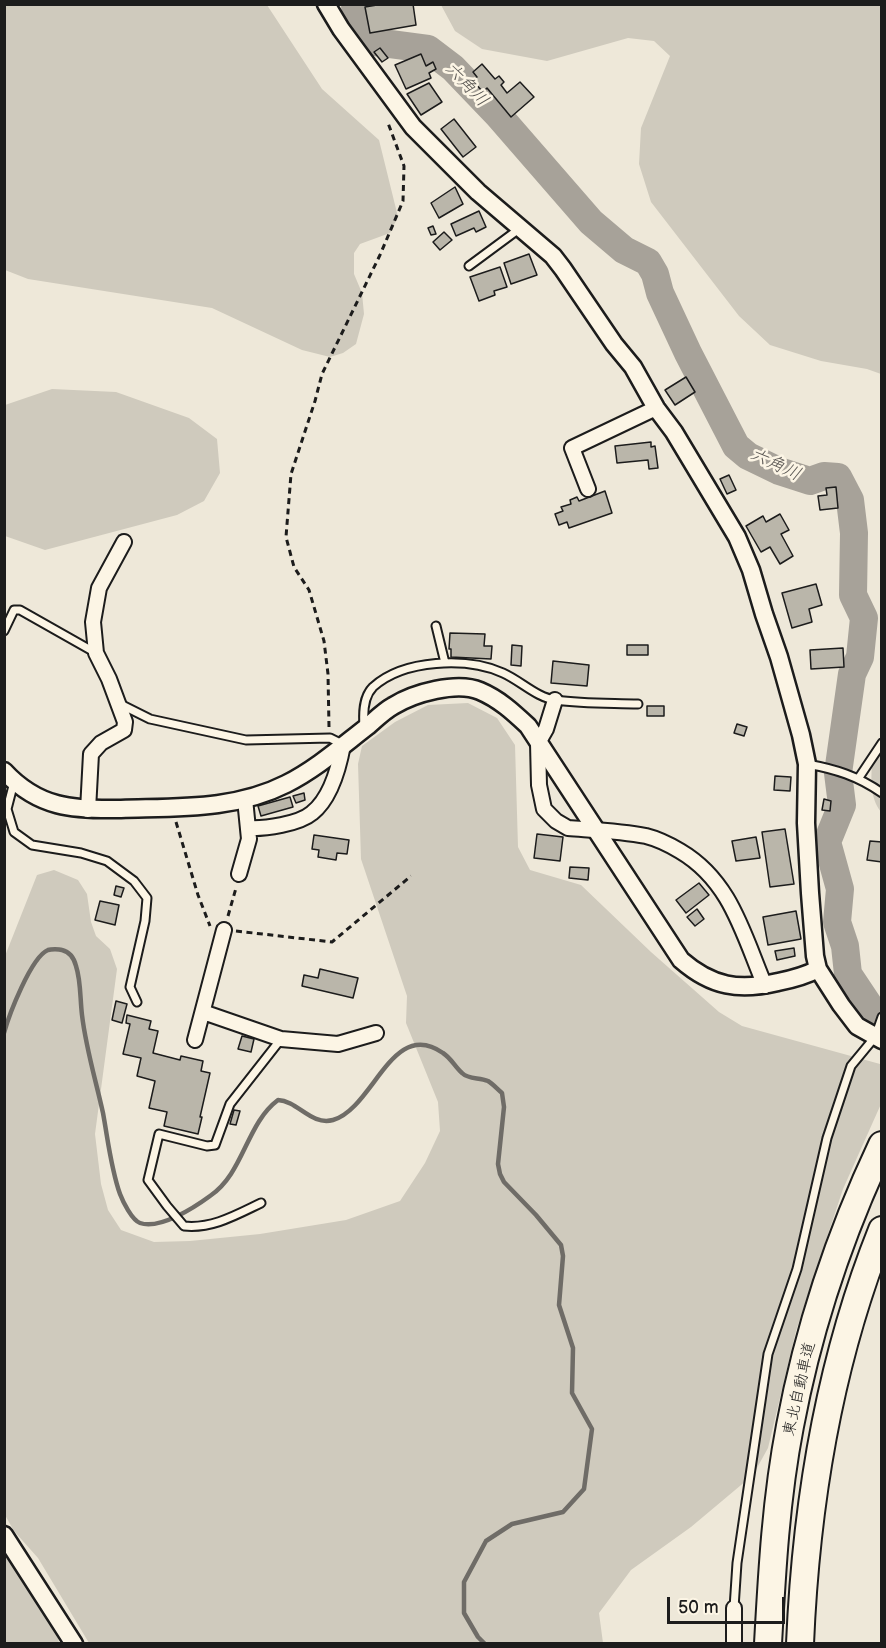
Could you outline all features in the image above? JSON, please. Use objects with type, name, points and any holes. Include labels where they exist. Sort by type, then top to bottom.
[{"type":"highway","name":"東北自動車道","points":[[768,1644],[778,1500],[790,1426],[810,1340],[840,1247],[882,1145]]},
{"type":"highway","name":"東北自動車道","points":[[800,1644],[803,1576],[822,1435],[842,1348],[882,1230]]},
{"type":"street","points":[[326,4],[341,29],[413,127],[478,192],[553,256],[633,367],[737,537],[751,570],[779,657],[807,764],[806,823],[815,956],[818,969],[857,1026],[878,1039]]},
{"type":"street","points":[[588,489],[572,448],[656,408]]},
{"type":"street","points":[[88,810],[91,754],[102,743],[124,730],[125,722],[109,679],[96,653],[93,622],[99,588],[124,542]]},
{"type":"street","points":[[8,778],[42,799],[81,810],[224,805],[286,784],[324,760],[337,741],[364,728],[393,706],[425,693],[453,687],[478,690],[501,701],[528,726],[681,960],[693,970],[723,984],[742,987],[765,986],[803,977],[818,969]]},
{"type":"street","points":[[555,700],[549,722],[538,743],[539,785],[544,809],[556,821],[568,828],[647,837],[670,846],[706,870],[719,884],[729,901],[765,986]]},
{"type":"street","points":[[248,828],[286,824],[312,814],[324,799],[340,766],[337,741]]},
{"type":"street","points":[[239,874],[249,839],[245,799]]},
{"type":"street","points":[[195,1040],[224,930]]},
{"type":"street","points":[[202,1012],[281,1039],[338,1044],[376,1033]]},
{"type":"street","points":[[4,1535],[74,1644]]},
{"type":"street","points":[[734,1608],[734,1644]]},
{"type":"lane","points":[[469,266],[521,228]]},
{"type":"lane","points":[[4,631],[14,610],[20,610],[96,653]]},
{"type":"lane","points":[[436,626],[445,663]]},
{"type":"lane","points":[[364,728],[363,710],[372,688],[394,674],[429,662],[466,664],[502,673],[555,700],[638,704]]},
{"type":"lane","points":[[118,703],[150,719],[246,740],[337,741]]},
{"type":"lane","points":[[858,779],[882,743]]},
{"type":"lane","points":[[807,764],[851,774],[882,793]]},
{"type":"lane","points":[[8,778],[8,809],[14,832],[32,845],[81,853],[107,861],[134,881],[147,898],[145,921],[130,987],[137,1002]]},
{"type":"lane","points":[[734,1608],[739,1552],[768,1354],[797,1269],[827,1138],[851,1066],[878,1039],[882,1017]]},
{"type":"lane","points":[[261,1203],[230,1219],[201,1228],[184,1226],[166,1206],[148,1180],[159,1134],[207,1146],[215,1145],[230,1104],[281,1039]]},
{"type":"path","points":[[337,741],[324,641],[309,590],[294,567],[286,537],[291,474],[322,374],[404,201],[404,166],[386,117]]},
{"type":"path","points":[[171,807],[198,895],[211,928],[332,942],[411,876]]},
{"type":"path","points":[[224,930],[239,874]]},
{"type":"shaded area","points":[[4,5],[267,5],[322,89],[379,140],[398,217],[390,233],[360,244],[354,253],[354,274],[362,293],[364,314],[356,344],[343,353],[330,357],[302,350],[212,308],[28,279],[5,270]]},
{"type":"shaded area","points":[[441,5],[881,5],[881,374],[867,369],[821,361],[770,345],[739,316],[651,202],[639,164],[641,128],[670,56],[654,41],[628,38],[547,61],[482,49],[455,31]]},
{"type":"shaded area","points":[[52,389],[116,392],[189,418],[217,439],[220,473],[204,501],[177,515],[45,550],[5,536],[5,405]]},
{"type":"shaded area","points":[[468,703],[497,718],[515,745],[518,847],[530,870],[581,885],[651,952],[719,1012],[742,1026],[880,1064],[881,1104],[843,1189],[796,1331],[768,1448],[753,1475],[691,1527],[631,1570],[599,1613],[603,1643],[89,1643],[38,1558],[14,1531],[5,1515],[5,956],[37,875],[54,870],[78,880],[87,894],[91,922],[96,936],[110,949],[117,969],[95,1134],[101,1184],[108,1210],[121,1230],[154,1242],[260,1234],[346,1220],[400,1201],[425,1163],[440,1131],[438,1102],[406,1023],[407,996],[361,859],[358,764],[362,746],[395,722],[428,705]]},
{"type":"shaded area","points":[[881,753],[881,812],[873,795],[871,776],[872,763]]},
{"type":"shaded area","points":[[4,1553],[58,1638],[59,1643],[5,1643]]},
{"type":"building","points":[[383,4],[413,4],[416,25],[370,33],[365,7]]},
{"type":"building","points":[[380,48],[388,58],[382,62],[374,52]]},
{"type":"building","points":[[421,54],[426,66],[433,62],[436,69],[429,73],[431,78],[406,89],[395,65]]},
{"type":"building","points":[[482,64],[495,79],[499,76],[504,82],[501,85],[507,93],[520,82],[534,97],[511,117],[487,88],[483,92],[473,81],[477,77],[473,72]]},
{"type":"building","points":[[429,83],[442,102],[421,115],[407,94]]},
{"type":"building","points":[[454,119],[476,147],[463,157],[441,129]]},
{"type":"building","points":[[455,187],[463,204],[439,218],[431,203]]},
{"type":"building","points":[[479,211],[486,227],[476,232],[474,228],[456,236],[451,224]]},
{"type":"building","points":[[433,226],[436,234],[431,235],[428,228]]},
{"type":"building","points":[[444,232],[452,240],[440,250],[433,242]]},
{"type":"building","points":[[529,254],[537,275],[511,284],[504,263]]},
{"type":"building","points":[[500,267],[507,287],[494,291],[495,295],[479,301],[470,277]]},
{"type":"building","points":[[686,377],[695,392],[675,405],[665,390]]},
{"type":"building","points":[[651,442],[651,447],[655,446],[658,468],[649,469],[648,460],[617,463],[615,446]]},
{"type":"building","points":[[729,475],[736,490],[727,494],[720,479]]},
{"type":"building","points":[[836,487],[838,508],[820,510],[818,496],[827,495],[826,488]]},
{"type":"building","points":[[605,491],[612,513],[569,528],[567,522],[559,525],[555,514],[563,511],[561,507],[571,504],[570,500],[577,497],[579,501]]},
{"type":"building","points":[[780,514],[789,530],[781,534],[793,556],[780,564],[770,547],[761,552],[746,526],[763,516],[766,522]]},
{"type":"building","points":[[816,584],[822,605],[809,609],[812,622],[792,628],[782,593]]},
{"type":"building","points":[[450,633],[485,634],[484,646],[492,646],[491,659],[451,657]]},
{"type":"building","points":[[512,645],[522,646],[521,666],[511,665]]},
{"type":"building","points":[[627,645],[648,645],[648,655],[627,655]]},
{"type":"building","points":[[843,648],[844,667],[811,669],[810,650]]},
{"type":"building","points":[[553,661],[589,665],[587,686],[551,683]]},
{"type":"building","points":[[647,706],[664,706],[664,716],[647,716]]},
{"type":"building","points":[[737,724],[747,727],[744,736],[734,733]]},
{"type":"building","points":[[775,776],[791,777],[790,791],[774,790]]},
{"type":"building","points":[[304,793],[305,800],[296,803],[293,796]]},
{"type":"building","points":[[290,797],[293,807],[261,816],[258,806]]},
{"type":"building","points":[[824,799],[831,801],[830,811],[822,810]]},
{"type":"building","points":[[785,829],[794,884],[770,887],[762,832]]},
{"type":"building","points":[[537,834],[563,837],[560,861],[534,858]]},
{"type":"building","points":[[314,835],[349,840],[347,854],[337,853],[336,860],[318,857],[319,850],[312,849]]},
{"type":"building","points":[[756,837],[760,858],[736,861],[732,841]]},
{"type":"building","points":[[870,841],[882,842],[882,862],[867,860]]},
{"type":"building","points":[[570,867],[589,868],[588,880],[569,878]]},
{"type":"building","points":[[699,883],[709,895],[686,913],[676,900]]},
{"type":"building","points":[[116,886],[124,888],[121,897],[114,895]]},
{"type":"building","points":[[100,901],[119,905],[115,925],[95,920]]},
{"type":"building","points":[[697,909],[704,919],[695,926],[687,917]]},
{"type":"building","points":[[796,911],[801,939],[768,945],[763,917]]},
{"type":"building","points":[[794,948],[795,956],[777,960],[775,951]]},
{"type":"building","points":[[320,969],[358,978],[353,998],[302,986],[304,975],[318,978]]},
{"type":"building","points":[[116,1001],[127,1004],[122,1023],[112,1020]]},
{"type":"building","points":[[127,1015],[151,1021],[149,1029],[158,1031],[153,1053],[180,1060],[181,1056],[203,1061],[201,1071],[210,1073],[198,1134],[164,1126],[167,1112],[149,1108],[155,1081],[137,1076],[141,1058],[123,1054],[130,1024],[126,1023]]},
{"type":"building","points":[[242,1036],[254,1039],[251,1052],[238,1049]]},
{"type":"building","points":[[234,1110],[240,1111],[236,1125],[230,1124]]},
{"type":"waterway","name":"六角川","points":[[355,4],[356,22],[365,36],[375,42],[428,49],[453,68],[498,115],[591,222],[624,250],[648,262],[688,353],[736,446],[748,456],[779,471],[810,481],[824,476],[838,477],[850,500],[854,533],[853,595],[864,618],[860,657],[852,674],[838,773],[842,805],[827,842],[840,889],[837,922],[845,946],[848,974],[872,1010]]},
{"type":"waterway","points":[[4,1033],[22,987],[41,955],[53,949],[69,954],[78,972],[86,1040],[117,1184],[131,1215],[140,1223],[148,1224],[167,1220],[187,1211],[204,1201],[221,1186],[238,1162],[259,1122],[278,1100],[292,1104],[318,1120],[333,1120],[347,1112],[384,1068],[397,1055],[410,1047],[425,1045],[443,1053],[465,1075],[488,1081],[502,1093],[504,1107],[498,1164],[500,1174],[504,1182],[561,1245],[563,1256],[559,1305],[573,1348],[572,1393],[592,1429],[584,1489],[563,1512],[512,1524],[486,1541],[464,1582],[464,1613],[478,1637],[485,1644]]}]
